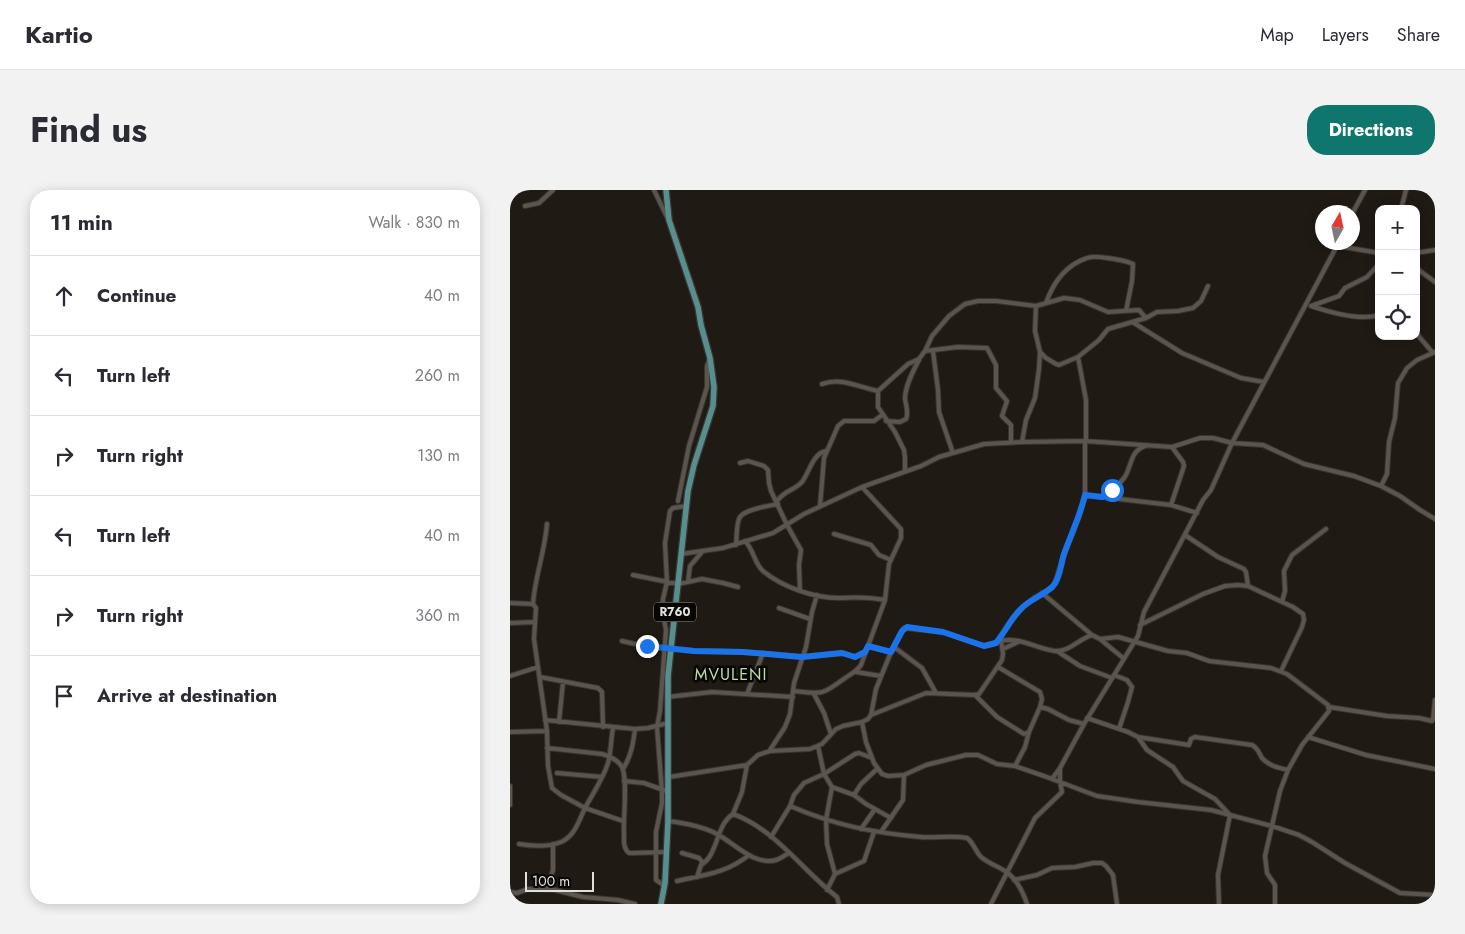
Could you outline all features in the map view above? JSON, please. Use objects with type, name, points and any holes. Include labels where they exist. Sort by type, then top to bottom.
[{"type":"main road","points":[[666,190],[669,220]]},
{"type":"main road","name":"R760","points":[[662,904],[665,886],[669,792],[665,674],[682,554],[683,506],[713,406],[714,387],[710,358],[698,307],[669,220]]},
{"type":"street","points":[[525,206],[538,203],[553,190]]},
{"type":"street","points":[[654,190],[669,220]]},
{"type":"street","points":[[1357,205],[1365,190]]},
{"type":"street","points":[[1402,205],[1406,190]]},
{"type":"street","points":[[1360,249],[1375,252]]},
{"type":"street","points":[[1052,779],[1139,633],[1144,612],[1203,500],[1211,490],[1232,442],[1264,382],[1309,305],[1335,250]]},
{"type":"street","points":[[1420,252],[1435,250]]},
{"type":"street","points":[[1046,303],[1051,288],[1059,277],[1087,258],[1100,257],[1133,264],[1126,311]]},
{"type":"street","points":[[1309,305],[1338,296],[1345,288],[1367,278],[1375,269]]},
{"type":"street","points":[[1420,271],[1435,282]]},
{"type":"street","points":[[1040,352],[1046,358],[1059,365],[1078,357],[1099,340],[1108,329],[1134,323],[1157,312],[1193,308],[1203,297],[1208,286]]},
{"type":"street","points":[[886,421],[894,422],[906,419],[908,413],[905,400],[906,390],[920,359],[932,336],[949,316],[965,304],[978,300],[1013,302],[1036,306],[1064,298],[1071,298],[1108,312],[1139,310],[1146,318]]},
{"type":"street","points":[[1309,305],[1324,310],[1363,316],[1375,315]]},
{"type":"street","points":[[1022,442],[1026,420],[1035,398],[1040,352],[1035,331],[1036,306]]},
{"type":"street","points":[[1134,323],[1182,353],[1241,378],[1264,382]]},
{"type":"street","points":[[1381,486],[1386,474],[1388,446],[1394,425],[1398,383],[1407,368],[1417,360],[1434,352],[1420,337]]},
{"type":"street","points":[[925,352],[958,347],[981,346],[987,348],[996,365],[996,388],[1007,400],[1002,416],[1011,425],[1011,442]]},
{"type":"street","points":[[933,351],[939,412],[953,453]]},
{"type":"street","points":[[996,643],[1023,607],[1052,588],[1079,517],[1085,495],[1086,400],[1078,357]]},
{"type":"street","points":[[668,648],[662,608],[667,582],[665,543],[670,511],[678,501],[689,446],[707,387],[707,366],[710,358]]},
{"type":"street","points":[[905,471],[906,458],[904,450],[895,432],[878,407],[878,391],[908,364],[920,359]]},
{"type":"street","points":[[822,384],[834,380],[842,381],[878,391]]},
{"type":"street","points":[[820,506],[826,451],[840,423],[848,421],[870,422],[882,415]]},
{"type":"street","points":[[682,554],[736,545],[774,533],[820,506],[862,486],[939,457],[984,444],[1011,442],[1085,441],[1172,447],[1200,438],[1213,438],[1263,445],[1304,464],[1354,476],[1381,486],[1435,519]]},
{"type":"street","points":[[1102,497],[1126,476],[1130,461],[1138,450],[1148,445]]},
{"type":"street","points":[[1171,505],[1184,466],[1172,447]]},
{"type":"street","points":[[736,545],[739,521],[742,516],[777,502],[785,491],[801,483],[819,454],[826,451]]},
{"type":"street","points":[[740,464],[748,461],[766,468],[769,483],[777,502],[801,550],[799,565],[800,591]]},
{"type":"street","points":[[793,691],[814,694],[829,690],[856,672],[861,665],[886,600],[888,572],[901,538],[901,529],[862,486]]},
{"type":"street","points":[[1085,495],[1171,505],[1197,513]]},
{"type":"street","points":[[678,501],[683,506]]},
{"type":"street","points":[[672,508],[683,506]]},
{"type":"street","points":[[547,524],[545,545],[534,584],[533,604],[536,608],[534,639],[547,731],[548,766],[552,788],[585,808],[623,821]]},
{"type":"street","points":[[1282,602],[1285,591],[1284,571],[1292,555],[1326,529]]},
{"type":"street","points":[[834,534],[871,545],[880,555],[891,560]]},
{"type":"street","points":[[1185,535],[1218,557],[1244,569],[1248,586]]},
{"type":"street","points":[[745,541],[752,549],[761,570],[786,586],[800,591],[838,598],[869,597],[886,600]]},
{"type":"street","points":[[688,582],[690,566],[702,551]]},
{"type":"street","points":[[633,575],[678,584],[702,579],[738,587]]},
{"type":"street","points":[[1140,626],[1172,608],[1225,586],[1248,586],[1303,614],[1304,620],[1282,671]]},
{"type":"street","points":[[1042,593],[1123,658]]},
{"type":"street","points":[[770,751],[790,714],[793,691],[806,647],[810,619],[818,594]]},
{"type":"street","points":[[510,602],[533,604]]},
{"type":"street","points":[[778,608],[810,619]]},
{"type":"street","points":[[510,623],[535,622]]},
{"type":"street","points":[[871,715],[874,696],[881,676],[902,631],[907,627],[943,632],[984,646],[1001,640],[1020,641],[1057,651],[1080,666],[1127,680],[1132,687],[1119,729]]},
{"type":"street","points":[[1057,651],[1092,635]]},
{"type":"street","points":[[1100,639],[1118,637],[1168,651],[1187,653],[1209,661],[1254,664],[1282,671],[1318,696],[1329,707],[1432,721],[1435,700]]},
{"type":"street","points":[[697,877],[703,863],[711,855],[718,835],[733,814],[742,792],[747,766],[758,755],[770,751],[810,749],[818,746],[836,728],[862,722],[871,715],[926,693],[975,695],[983,690],[998,667],[1004,654],[1001,640]]},
{"type":"street","points":[[622,641],[668,648],[802,657],[842,653],[855,657],[865,652]]},
{"type":"street","points":[[1003,649],[1020,641]]},
{"type":"street","points":[[868,646],[891,652]]},
{"type":"street","points":[[894,647],[922,668],[936,693]]},
{"type":"street","points":[[747,694],[763,653]]},
{"type":"street","points":[[861,665],[867,673]]},
{"type":"street","points":[[510,676],[538,667]]},
{"type":"street","points":[[998,667],[1040,692],[1042,699],[1029,732],[1025,735],[1025,747],[1014,766]]},
{"type":"street","points":[[856,672],[881,676]]},
{"type":"street","points":[[665,674],[656,727],[662,790],[662,803],[658,817],[656,880],[665,886]]},
{"type":"street","points":[[540,677],[598,688],[602,692],[603,727]]},
{"type":"street","points":[[559,722],[563,682]]},
{"type":"street","points":[[667,697],[712,692],[793,697]]},
{"type":"street","points":[[814,694],[824,713],[831,734]]},
{"type":"street","points":[[975,695],[997,717],[1025,735]]},
{"type":"street","points":[[1040,707],[1069,720],[1084,724]]},
{"type":"street","points":[[1275,904],[1275,885],[1267,873],[1265,856],[1280,791],[1288,770],[1302,745],[1327,714],[1329,707]]},
{"type":"street","points":[[1088,718],[1138,737],[1189,745],[1192,739],[1197,737],[1252,745],[1274,767],[1288,770]]},
{"type":"street","points":[[545,720],[635,729],[656,727],[668,723]]},
{"type":"street","points":[[862,722],[872,758],[882,774],[888,776],[904,775],[926,765],[972,754],[984,757],[997,764],[1014,766],[1097,796],[1196,808],[1272,826],[1299,835],[1345,863],[1400,892],[1435,895]]},
{"type":"street","points":[[519,844],[526,846],[553,844],[568,838],[580,822],[585,808],[602,777],[610,756],[613,728]]},
{"type":"street","points":[[623,769],[632,750],[635,729]]},
{"type":"street","points":[[510,732],[547,731]]},
{"type":"street","points":[[1138,737],[1147,750],[1173,767],[1188,785],[1215,799],[1230,816]]},
{"type":"street","points":[[1308,737],[1366,755],[1435,769]]},
{"type":"street","points":[[818,746],[824,774],[832,787],[854,795],[891,818]]},
{"type":"street","points":[[547,748],[591,752],[610,756],[619,763],[623,769],[624,781],[623,821],[626,851],[633,853],[667,852]]},
{"type":"street","points":[[771,837],[790,806],[794,795],[804,784],[856,754],[872,758]]},
{"type":"street","points":[[669,778],[747,766]]},
{"type":"street","points":[[991,904],[1035,818],[1062,792],[1060,768]]},
{"type":"street","points":[[854,795],[861,784],[878,769]]},
{"type":"street","points":[[556,773],[602,777]]},
{"type":"street","points":[[881,832],[903,800],[904,775]]},
{"type":"street","points":[[624,781],[644,783],[669,792]]},
{"type":"street","points":[[510,786],[510,805]]},
{"type":"street","points":[[832,787],[826,820],[827,844],[835,874]]},
{"type":"street","points":[[790,806],[819,819],[874,832],[921,837],[967,838],[971,841],[979,855],[1007,873],[1014,880],[1027,904]]},
{"type":"street","points":[[861,829],[875,809]]},
{"type":"street","points":[[733,814],[771,837],[838,899],[839,904]]},
{"type":"street","points":[[1219,904],[1218,875],[1230,816]]},
{"type":"street","points":[[668,821],[698,827],[718,835],[750,855],[765,860],[774,861],[789,853]]},
{"type":"street","points":[[827,890],[835,874],[864,861],[874,832]]},
{"type":"street","points":[[657,837],[668,837]]},
{"type":"street","points":[[547,890],[553,870],[553,844]]},
{"type":"street","points":[[682,853],[699,858],[703,863]]},
{"type":"street","points":[[677,881],[735,866],[750,855]]},
{"type":"street","points":[[1014,880],[1037,875],[1052,868],[1075,867],[1093,863],[1102,864],[1113,875],[1117,904]]},
{"type":"street","points":[[510,892],[516,893],[528,889],[555,890],[583,897],[618,900],[634,904]]},
{"type":"district","name":"MVULENI","points":[[731,674]]},
{"type":"route","points":[[647,646],[694,651],[743,652],[802,657],[842,653],[855,657],[865,652],[868,646],[891,652],[902,631],[907,627],[943,632],[984,646],[996,643],[1023,607],[1052,588],[1079,517],[1085,495],[1102,497],[1112,490]]}]
